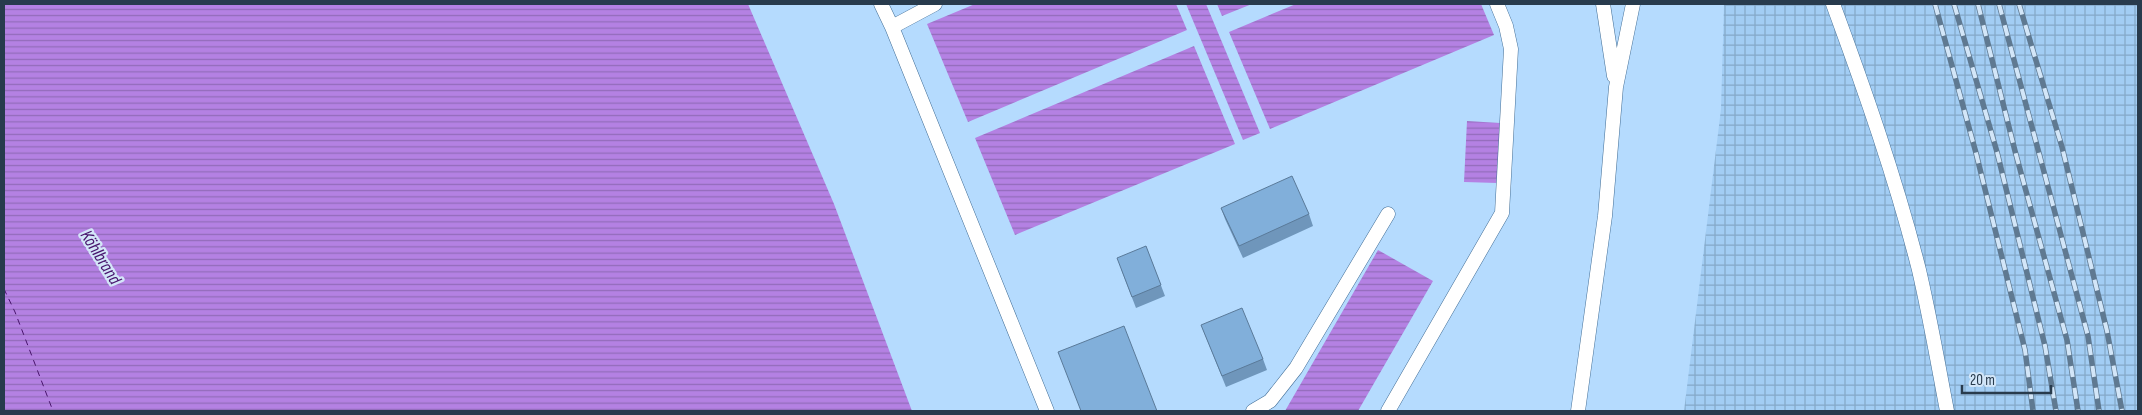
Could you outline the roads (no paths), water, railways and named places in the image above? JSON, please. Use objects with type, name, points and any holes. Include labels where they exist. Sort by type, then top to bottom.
[{"type":"lane","points":[[880,4],[892,27],[1047,411]]},
{"type":"lane","points":[[892,27],[935,4]]},
{"type":"lane","points":[[1388,411],[1502,213],[1511,49],[1506,26],[1497,4]]},
{"type":"lane","points":[[1604,4],[1616,87]]},
{"type":"lane","points":[[1578,411],[1605,216],[1616,87],[1633,4]]},
{"type":"lane","points":[[1833,4],[1873,114],[1919,271],[1947,411]]},
{"type":"lane","points":[[1254,411],[1270,401],[1296,368],[1388,214]]},
{"type":"water","name":"Köhlbrand","points":[[4,4],[748,4],[834,204],[912,411],[4,411]]},
{"type":"water","points":[[975,4],[1176,4],[1187,30],[968,122],[927,24]]},
{"type":"water","points":[[1186,4],[1206,4],[1260,133],[1243,140]]},
{"type":"water","points":[[1217,4],[1252,4],[1222,16]]},
{"type":"water","points":[[1296,4],[1481,4],[1494,35],[1270,129],[1229,32]]},
{"type":"water","points":[[1194,46],[1235,144],[1015,235],[975,138]]},
{"type":"water","points":[[1467,121],[1500,123],[1497,183],[1464,182]]},
{"type":"water","points":[[1378,250],[1433,281],[1358,411],[1285,411]]},
{"type":"railway","points":[[1935,4],[1976,153],[2025,350],[2033,411]]},
{"type":"railway","points":[[1954,4],[1997,152],[2045,346],[2056,411]]},
{"type":"railway","points":[[1978,4],[2015,151],[2067,340],[2078,411]]},
{"type":"railway","points":[[1999,4],[2088,336],[2099,411]]},
{"type":"railway","points":[[2019,4],[2062,147],[2107,331],[2122,411]]}]
